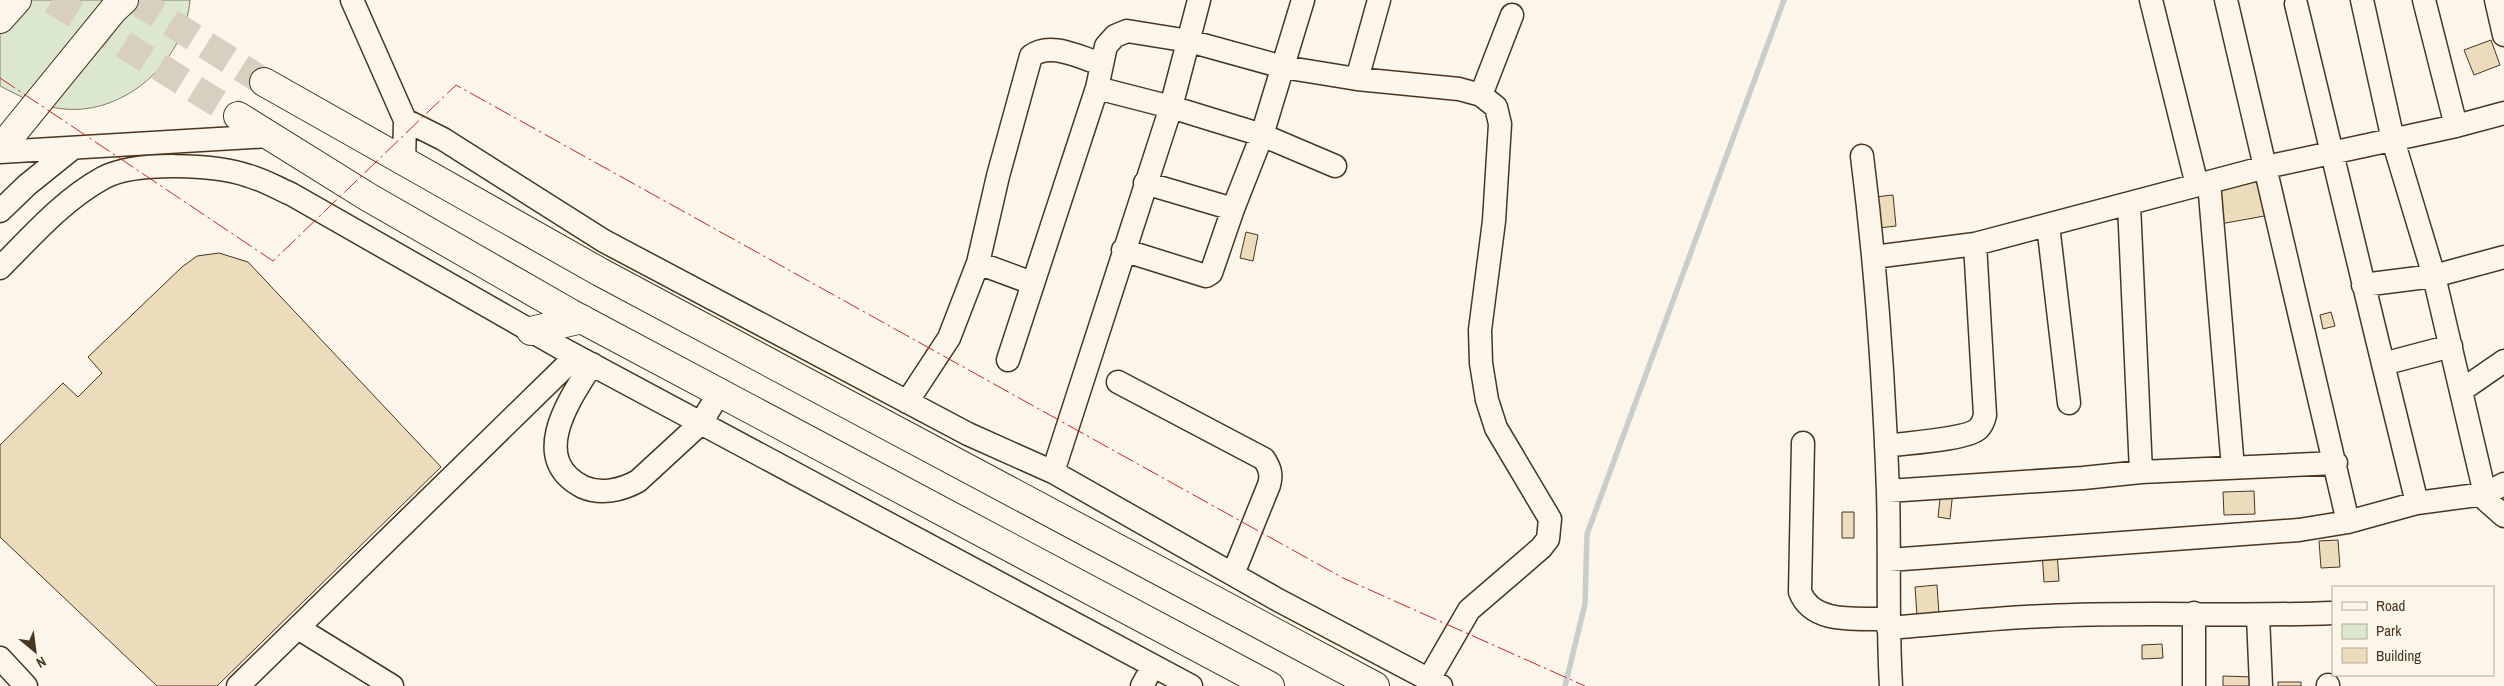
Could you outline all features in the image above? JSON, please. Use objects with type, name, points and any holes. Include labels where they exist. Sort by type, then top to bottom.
[{"type":"main road","points":[[0,19],[17,0]]},
{"type":"main road","points":[[0,150],[114,9],[124,0]]},
{"type":"main road","points":[[264,82],[404,163],[600,272],[1375,686]]},
{"type":"main road","points":[[238,116],[368,197],[582,319],[1270,686]]},
{"type":"main road","points":[[531,331],[582,319]]},
{"type":"street","points":[[352,0],[405,120],[404,163]]},
{"type":"street","points":[[1053,472],[1123,250],[1171,107],[1198,0]]},
{"type":"street","points":[[1123,250],[1208,275],[1212,271],[1233,209],[1262,135],[1303,0]]},
{"type":"street","points":[[1357,78],[1379,0]]},
{"type":"street","points":[[2151,0],[2203,184],[2234,468]]},
{"type":"street","points":[[2226,0],[2336,463],[2348,522]]},
{"type":"street","points":[[2362,0],[2393,140],[2434,276],[2462,390],[2494,489],[2487,501],[2504,516]]},
{"type":"street","points":[[2424,0],[2456,126]]},
{"type":"street","points":[[2496,0],[2504,35]]},
{"type":"street","points":[[2296,4],[2417,503]]},
{"type":"street","points":[[1481,96],[1512,15]]},
{"type":"street","points":[[405,120],[443,139],[604,241],[968,434],[1053,472],[1233,574],[1435,683],[1469,610],[1541,548],[1548,539],[1550,519],[1545,508],[1508,452],[1496,428],[1487,400],[1481,363],[1480,330],[1494,221],[1500,124],[1496,107],[1481,96],[1459,89],[1357,78],[1283,67],[1189,41],[1127,31],[1115,36],[1106,46],[1097,88],[1008,360]]},
{"type":"street","points":[[907,402],[949,338],[978,263],[998,176],[1031,56],[1039,50],[1050,49],[1102,64]]},
{"type":"street","points":[[1097,88],[1171,107],[1262,135],[1335,166]]},
{"type":"street","points":[[1874,257],[1975,244],[2266,167],[2456,126],[2504,113]]},
{"type":"street","points":[[0,150],[73,148],[270,136]]},
{"type":"street","points":[[117,145],[137,168]]},
{"type":"street","points":[[0,211],[27,184],[73,148]]},
{"type":"street","points":[[1862,156],[1874,257],[1886,446],[1889,560],[1888,624],[1891,686]]},
{"type":"street","points":[[0,268],[60,209],[82,192],[105,178],[137,168],[215,169],[249,175],[291,194],[584,360],[1191,686]]},
{"type":"street","points":[[1145,183],[1233,209]]},
{"type":"street","points":[[2129,204],[2141,472]]},
{"type":"street","points":[[2048,225],[2069,404]]},
{"type":"street","points":[[1886,446],[1964,435],[1978,429],[1982,425],[1986,415],[1975,244]]},
{"type":"street","points":[[2363,285],[2434,276],[2504,257]]},
{"type":"street","points":[[978,263],[1032,283]]},
{"type":"street","points":[[2383,364],[2451,346]]},
{"type":"street","points":[[584,360],[555,443],[556,456],[560,467],[567,477],[589,490],[600,491],[626,487],[638,481],[701,423],[719,393]]},
{"type":"street","points":[[238,686],[584,360]]},
{"type":"street","points":[[2462,390],[2504,361]]},
{"type":"street","points":[[1118,382],[1264,459],[1269,467],[1272,476],[1269,485],[1233,574]]},
{"type":"street","points":[[1803,443],[1800,592],[1805,604],[1815,612],[1834,617],[1888,624],[2047,616],[2194,613],[2258,616],[2332,613]]},
{"type":"street","points":[[1888,491],[2083,478],[2141,472],[2336,463]]},
{"type":"street","points":[[1889,560],[2299,530],[2348,522],[2417,503],[2494,489]]},
{"type":"street","points":[[2194,613],[2194,686]]},
{"type":"street","points":[[2258,616],[2261,686]]},
{"type":"street","points":[[298,628],[392,686]]},
{"type":"street","points":[[0,658],[26,686]]},
{"type":"street","points":[[1142,686],[1153,666]]},
{"type":"green space","points":[[0,0],[190,0],[186,22],[177,43],[164,62],[148,79],[130,93],[109,103],[87,109],[64,109],[39,104],[0,86]]},
{"type":"building","points":[[2491,40],[2500,65],[2474,75],[2464,50]]},
{"type":"building","points":[[2263,179],[2270,215],[2220,224],[2214,188]]},
{"type":"building","points":[[1893,195],[1896,226],[1879,228],[1875,197]]},
{"type":"building","points":[[1246,232],[1258,235],[1253,261],[1240,258]]},
{"type":"building","points":[[219,253],[248,262],[441,467],[217,686],[157,686],[0,537],[0,445],[63,383],[78,397],[102,373],[88,357],[182,267],[197,256]]},
{"type":"building","points":[[2331,312],[2335,326],[2323,329],[2320,315]]},
{"type":"building","points":[[1941,490],[1953,491],[1950,519],[1938,517]]},
{"type":"building","points":[[2254,491],[2255,514],[2224,515],[2223,492]]},
{"type":"building","points":[[1842,512],[1854,512],[1854,538],[1842,538]]},
{"type":"building","points":[[2338,540],[2340,567],[2321,568],[2319,541]]},
{"type":"building","points":[[2057,551],[2059,581],[2044,582],[2042,552]]},
{"type":"building","points":[[1937,585],[1939,614],[1917,616],[1915,587]]},
{"type":"building","points":[[2162,644],[2163,658],[2142,659],[2142,645]]},
{"type":"building","points":[[2223,676],[2253,677],[2252,686],[2223,686]]},
{"type":"building","points":[[2278,682],[2301,682],[2301,686],[2278,686]]},
{"type":"waterway","points":[[1565,686],[1585,604],[1587,534],[1784,0]]},
{"type":"tunnel","points":[[52,0],[238,116]]},
{"type":"tunnel","points":[[135,0],[264,82]]},
{"type":"power","points":[[0,78],[273,261],[456,85],[1343,578],[1585,686]]}]
